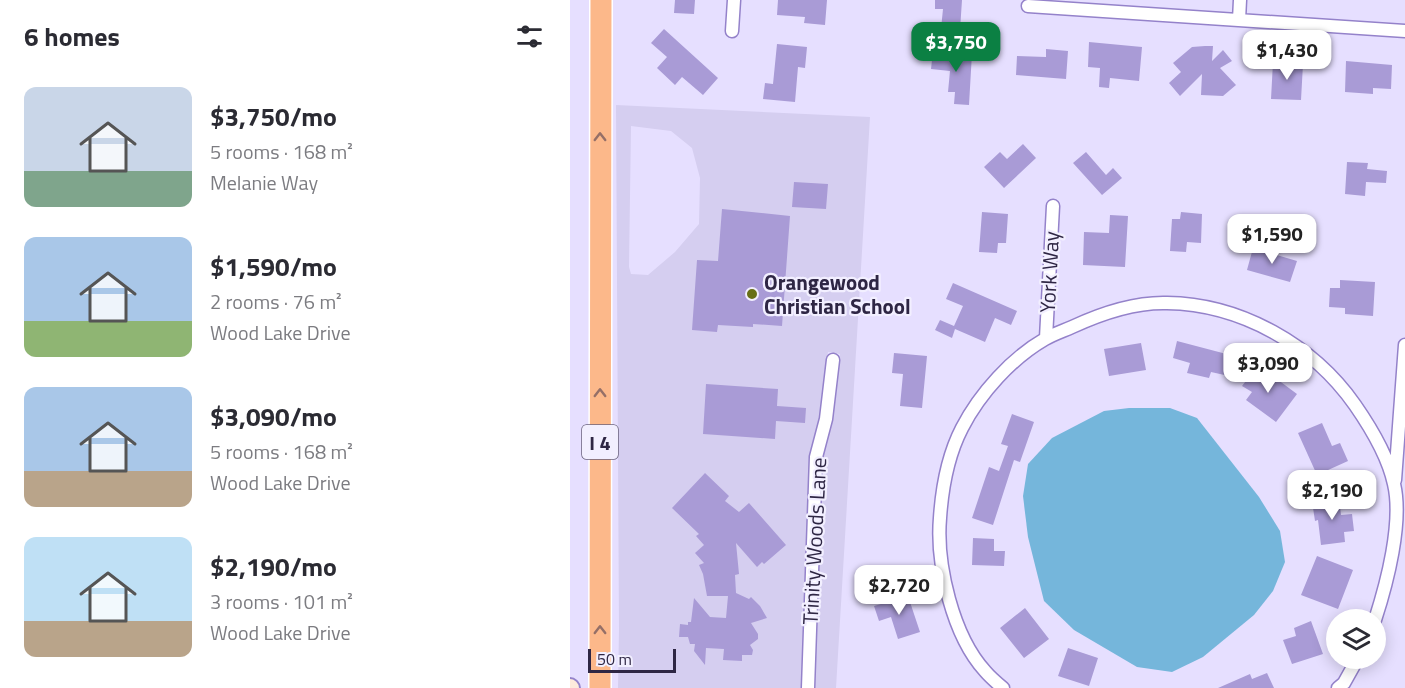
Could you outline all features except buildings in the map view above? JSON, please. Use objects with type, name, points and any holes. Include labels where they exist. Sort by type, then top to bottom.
[{"type":"highway","name":"I 4","points":[[600,688],[601,0]]},
{"type":"street","points":[[732,31],[734,0]]},
{"type":"street","points":[[1239,20],[1240,0]]},
{"type":"street","points":[[1028,6],[1405,31]]},
{"type":"street","name":"York Way","points":[[1046,338],[1053,206]]},
{"type":"street","points":[[1003,688],[984,671],[964,639],[951,602],[941,560],[939,530],[941,502],[949,463],[962,428],[975,406],[1017,359],[1046,338],[1103,314],[1137,305],[1166,303],[1203,306],[1238,315],[1275,333],[1307,353],[1342,387],[1368,423],[1395,484]]},
{"type":"street","points":[[1379,609],[1392,553],[1396,515],[1395,484],[1405,345]]},
{"type":"street","name":"Trinity Woods Lane","points":[[808,688],[816,457],[826,419],[833,360]]},
{"type":"street","points":[[1338,688],[1344,683],[1352,669]]},
{"type":"shaded area","points":[[616,105],[870,117],[836,688],[814,688],[822,458],[832,420],[840,354],[828,352],[820,417],[810,457],[802,688],[618,688]],"holes":[[[631,126],[671,131],[692,148],[700,178],[699,224],[675,252],[648,275],[631,274],[629,267]]]},
{"type":"water","points":[[1129,408],[1170,408],[1197,418],[1259,497],[1280,531],[1285,562],[1273,591],[1254,615],[1203,657],[1172,672],[1137,667],[1074,630],[1044,601],[1028,537],[1023,496],[1028,464],[1052,438],[1104,411]]},
{"type":"place","name":"Orangewood Christian School","points":[[752,294]]}]
